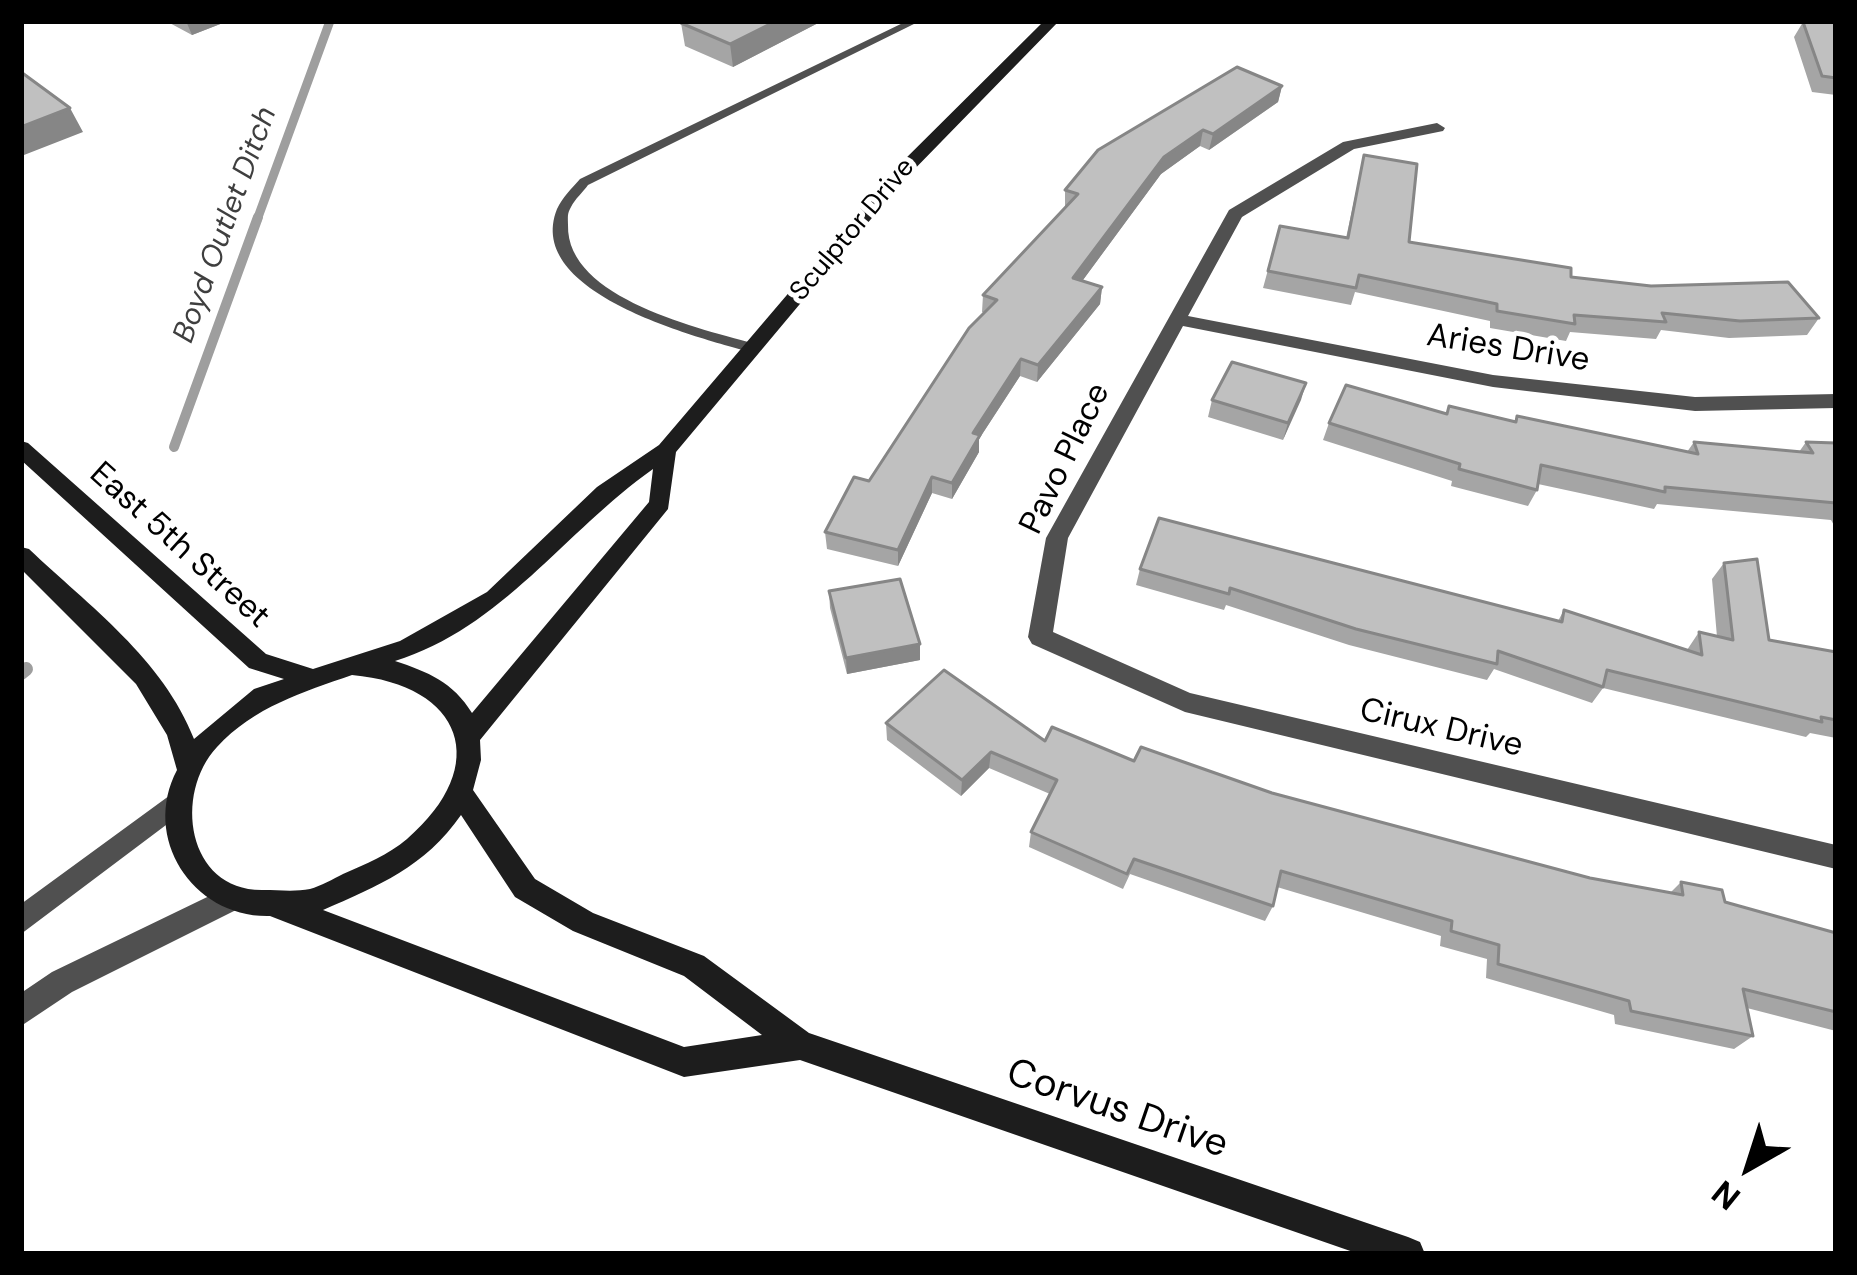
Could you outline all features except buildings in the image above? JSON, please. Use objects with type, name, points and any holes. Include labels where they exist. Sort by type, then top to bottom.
[{"type":"street","name":"Sculptor Drive","points":[[352,665],[408,649],[495,598],[604,492],[666,450],[946,123],[1052,21]]},
{"type":"street","name":"Pavo Place","points":[[1040,637],[1057,538],[1235,214],[1349,146],[1437,128]]},
{"type":"street","name":"Aries Drive","points":[[1175,319],[1492,381],[1694,404],[1836,401]]},
{"type":"street","name":"East 5th Street","points":[[21,448],[258,662],[304,675]]},
{"type":"street","points":[[467,737],[660,504],[666,450]]},
{"type":"street","points":[[21,555],[152,683],[183,730],[188,765]]},
{"type":"street","name":"Cirux Drive","points":[[1040,637],[1185,702],[1836,857]]},
{"type":"street","points":[[352,665],[394,668],[430,681],[455,705],[467,737],[459,791],[422,842],[365,883],[321,899],[275,905],[230,898],[195,877],[176,844],[173,806],[188,765],[218,727],[258,696],[304,675],[352,665]]},
{"type":"street","name":"Corvus Drive","points":[[459,791],[525,888],[583,922],[694,966],[800,1045],[1408,1254]]},
{"type":"street","points":[[21,921],[173,806]]},
{"type":"street","points":[[21,1011],[62,982],[230,898]]},
{"type":"street","name":"Corvus Drive","points":[[275,905],[685,1062],[800,1045]]},
{"type":"lane","points":[[754,348],[673,326],[580,278],[562,239],[562,212],[584,182],[915,21]]},
{"type":"waterway","name":"Boyd Outlet Ditch","points":[[257,220],[330,21]]},
{"type":"waterway","name":"Boyd Outlet Ditch","points":[[174,447],[258,217]]},
{"type":"waterway","name":"Boyd Outlet Ditch","points":[[21,673],[26,669]]}]
